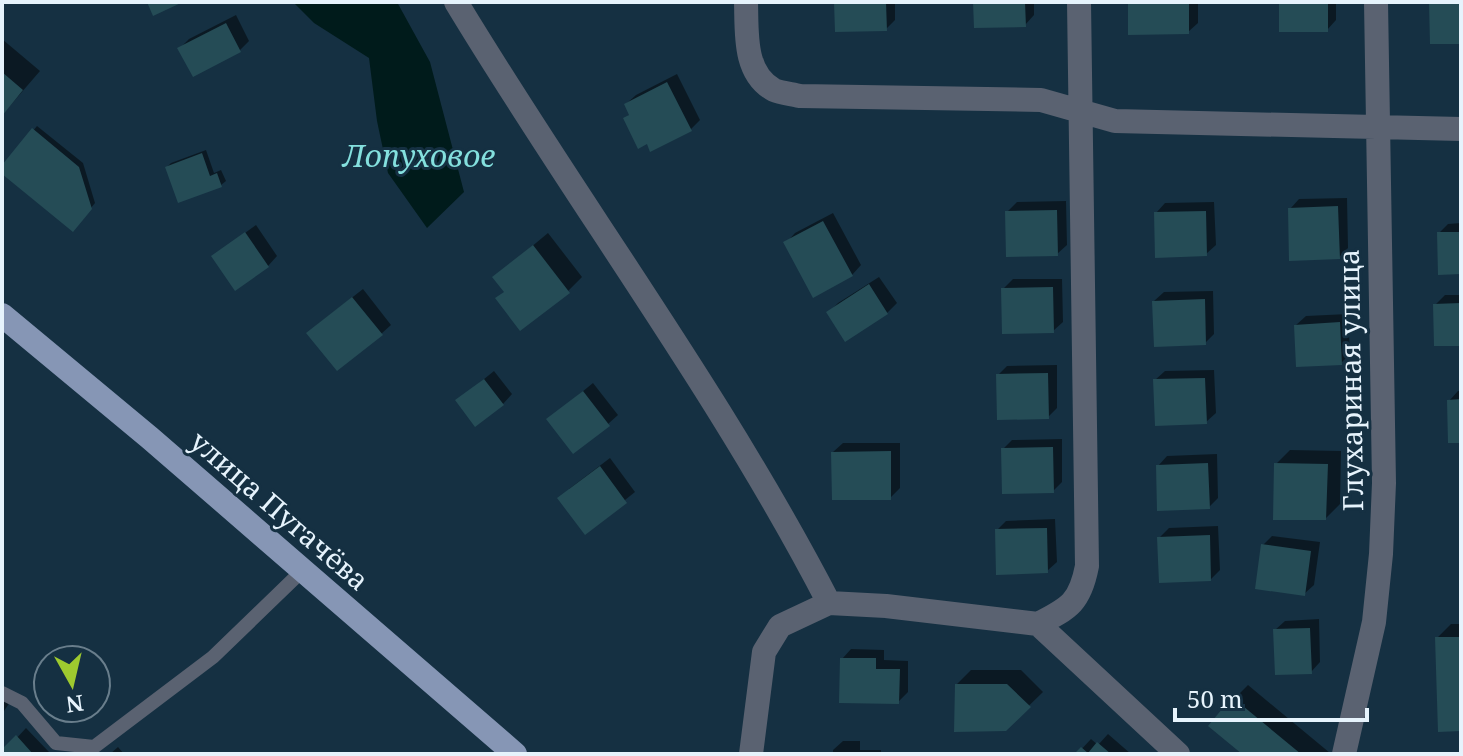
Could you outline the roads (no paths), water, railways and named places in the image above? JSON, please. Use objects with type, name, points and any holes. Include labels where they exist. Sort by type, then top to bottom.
[{"type":"main road","name":"улица Пугачёва","points":[[2,315],[150,438],[515,754]]},
{"type":"street","points":[[456,2],[733,435],[788,525],[829,603]]},
{"type":"street","points":[[746,2],[748,57],[759,75],[774,90],[800,96],[1041,100],[1115,121],[1461,129]]},
{"type":"street","points":[[751,754],[764,652],[780,626],[829,603],[886,606],[1038,624],[1061,613],[1082,592],[1087,566],[1079,2]]},
{"type":"street","name":"Глухариная улица","points":[[1344,754],[1374,622],[1381,554],[1384,483],[1376,2]]},
{"type":"street","points":[[1038,624],[1178,754]]},
{"type":"lane","points":[[2,693],[22,703],[56,743],[94,747],[213,657],[303,570]]},
{"type":"water","name":"Лопуховое","points":[[293,2],[397,2],[430,62],[464,192],[427,228],[388,173],[369,58],[314,23]]}]
